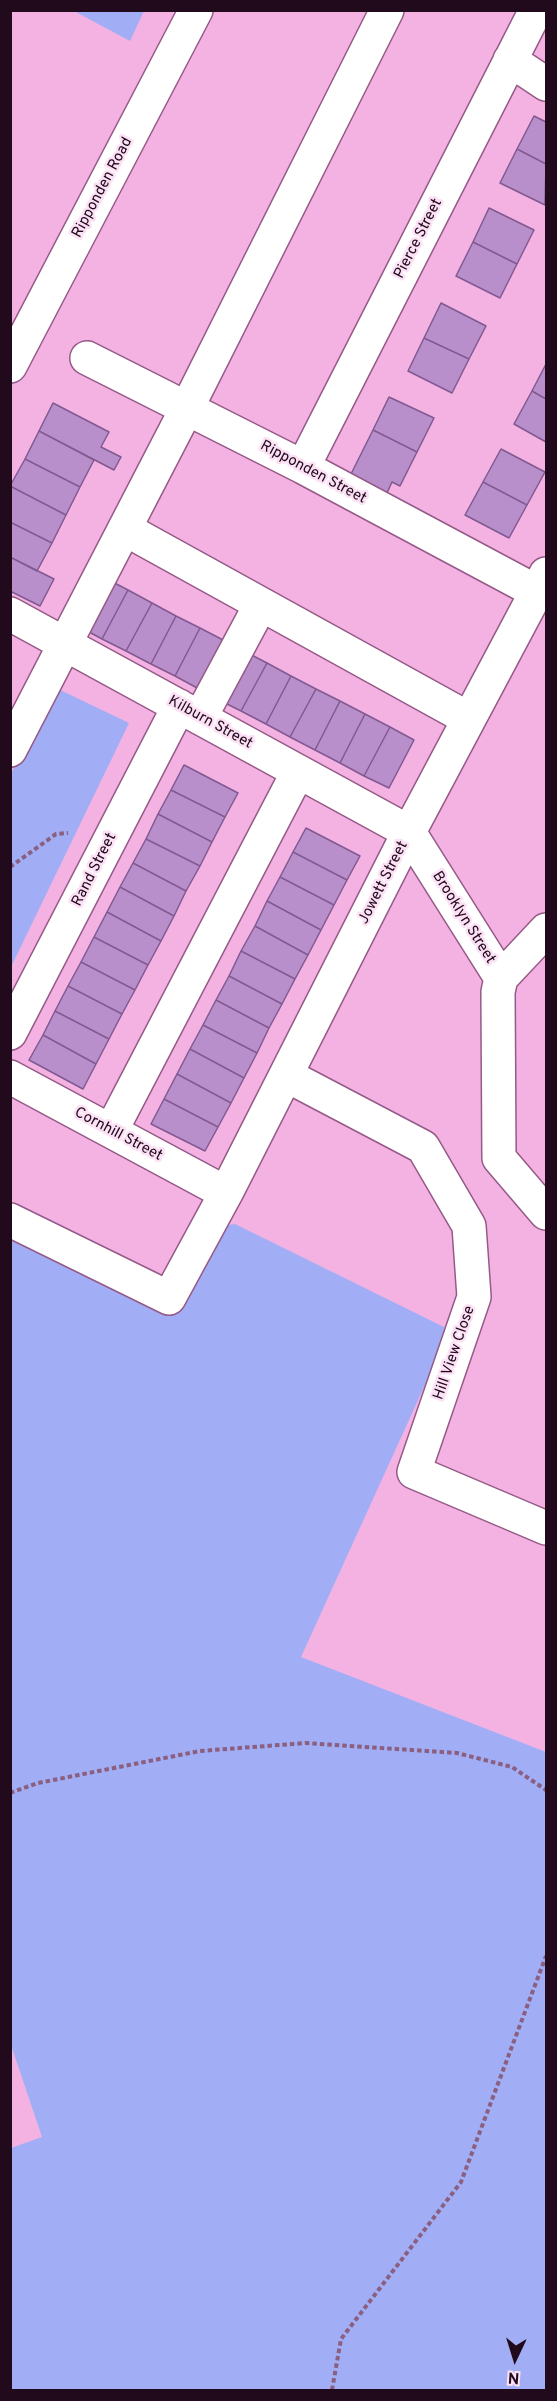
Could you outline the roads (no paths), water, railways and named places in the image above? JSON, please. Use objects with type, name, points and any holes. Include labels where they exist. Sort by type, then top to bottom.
[{"type":"street","name":"Ripponden Road","points":[[10,366],[196,10]]},
{"type":"street","points":[[10,750],[187,408],[387,10]]},
{"type":"street","name":"Pierce Street","points":[[303,467],[536,10]]},
{"type":"street","points":[[510,60],[546,84]]},
{"type":"street","name":"Ripponden Street","points":[[87,358],[303,467],[542,583]]},
{"type":"street","points":[[125,529],[469,719]]},
{"type":"street","name":"Jowett Street","points":[[10,1220],[168,1298],[226,1193],[409,832],[542,583]]},
{"type":"street","name":"Rand Street","points":[[10,1033],[116,829],[189,712],[261,604]]},
{"type":"street","name":"Kilburn Street","points":[[10,614],[409,832]]},
{"type":"street","points":[[111,1131],[298,772]]},
{"type":"street","name":"Brooklyn Street","points":[[409,832],[501,978],[546,930]]},
{"type":"street","points":[[501,978],[498,992],[499,1158],[546,1213]]},
{"type":"street","name":"Hill View Close","points":[[286,1075],[423,1147],[469,1226],[474,1297],[414,1472],[546,1528]]},
{"type":"street","name":"Cornhill Street","points":[[10,1077],[226,1193]]}]
